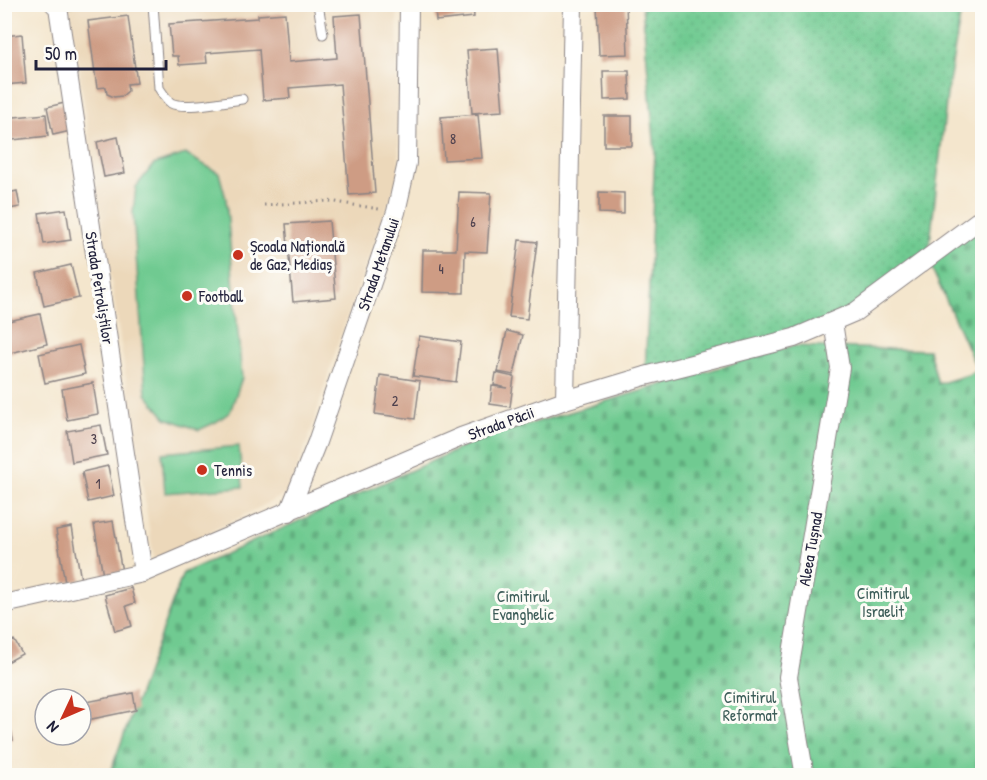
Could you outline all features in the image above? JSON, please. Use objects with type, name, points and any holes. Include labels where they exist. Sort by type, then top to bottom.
[{"type":"street","name":"Strada Metanului","points":[[289,512],[316,442],[396,212],[407,163],[409,4]]},
{"type":"street","points":[[565,400],[573,4]]},
{"type":"street","name":"Strada Petroliștilor","points":[[56,6],[143,573]]},
{"type":"street","name":"Strada Păcii","points":[[4,604],[143,573],[461,437],[565,400],[645,376],[794,338],[855,312],[982,218]]},
{"type":"street","name":"Aleea Tușnad","points":[[802,776],[804,771],[788,677],[840,368],[833,322]]},
{"type":"lane","points":[[56,6],[87,4]]},
{"type":"lane","points":[[153,4],[159,88],[166,99],[184,106],[242,99]]},
{"type":"lane","points":[[318,4],[323,34]]},
{"type":"path","points":[[264,205],[329,201],[396,212]]},
{"type":"shaded area","name":"Școala Națională de Gaz, Mediaș","points":[[69,5],[397,5],[399,174],[340,337],[308,440],[288,493],[154,560]]},
{"type":"green space","points":[[642,5],[962,5],[947,94],[928,260],[855,312],[645,376],[655,151]]},
{"type":"green space","name":"Football","points":[[185,154],[219,173],[226,199],[242,378],[230,412],[199,430],[166,418],[146,394],[133,213],[136,187],[153,165]]},
{"type":"green space","name":"Cimitirul Evanghelic","points":[[982,218],[982,775],[109,776],[183,573],[483,438],[792,346],[929,350],[938,384],[968,375],[977,369],[928,260]]},
{"type":"green space","name":"Tennis","points":[[239,446],[243,487],[165,493],[162,453]]},
{"type":"building","points":[[4,4],[9,4],[9,22],[4,22]]},
{"type":"building","points":[[435,4],[473,4],[474,17],[436,21]]},
{"type":"building","points":[[597,4],[626,4],[628,54],[599,55]]},
{"type":"building","points":[[285,13],[289,62],[337,58],[334,16],[361,14],[375,193],[349,195],[340,84],[289,88],[290,98],[263,100],[259,49],[206,53],[207,63],[179,65],[178,56],[172,56],[169,24],[258,18],[258,15]]},
{"type":"building","points":[[128,16],[137,83],[127,84],[128,91],[122,96],[114,97],[107,94],[106,87],[97,88],[88,21]]},
{"type":"building","points":[[22,34],[26,83],[4,85],[4,36]]},
{"type":"building","points":[[498,48],[503,111],[472,113],[467,50]]},
{"type":"building","points":[[603,71],[629,71],[630,99],[604,100]]},
{"type":"building","points":[[69,102],[75,130],[53,135],[47,107]]},
{"type":"building","points":[[46,114],[48,136],[4,141],[4,118]]},
{"type":"building","points":[[478,114],[482,158],[444,160],[441,117]]},
{"type":"building","points":[[604,116],[632,116],[632,146],[604,146]]},
{"type":"building","points":[[118,137],[125,173],[104,177],[97,142]]},
{"type":"building","points":[[17,191],[20,207],[4,210],[4,194]]},
{"type":"building","points":[[459,192],[491,193],[487,252],[465,251],[464,293],[422,292],[423,250],[456,250]]},
{"type":"building","points":[[599,192],[624,193],[624,214],[599,213]]},
{"type":"building","points":[[66,209],[71,240],[44,244],[39,213]]},
{"type":"building","points":[[329,221],[336,298],[293,302],[286,224]]},
{"type":"building","points":[[519,240],[537,242],[527,319],[509,317]]},
{"type":"building","points":[[71,265],[79,298],[44,306],[37,273]]},
{"type":"building","points":[[40,314],[47,344],[6,354],[4,322]]},
{"type":"building","points":[[507,331],[523,335],[514,375],[498,372]]},
{"type":"building","points":[[419,336],[461,342],[456,382],[413,376]]},
{"type":"building","points":[[79,345],[85,374],[45,383],[39,354]]},
{"type":"building","points":[[977,355],[982,355],[982,384],[981,384]]},
{"type":"building","points":[[496,373],[514,377],[510,407],[490,404],[492,386],[507,388],[494,385]]},
{"type":"building","points":[[380,375],[420,381],[415,419],[375,414]]},
{"type":"building","points":[[93,383],[98,414],[67,420],[62,389]]},
{"type":"building","points":[[101,425],[107,455],[72,462],[67,431]]},
{"type":"building","points":[[108,466],[114,496],[88,502],[82,472]]},
{"type":"building","points":[[113,521],[122,572],[103,576],[94,524]]},
{"type":"building","points":[[72,527],[81,580],[65,583],[56,530]]},
{"type":"building","points":[[131,588],[135,603],[126,606],[132,626],[115,631],[105,595]]},
{"type":"building","points":[[14,640],[22,654],[4,664],[4,645]]},
{"type":"building","points":[[133,693],[136,710],[93,719],[93,701]]},
{"type":"building","points":[[9,719],[13,740],[4,741],[4,720]]},
{"type":"place","name":"Școala Națională de Gaz, Mediaș","points":[[238,255]]},
{"type":"place","name":"Football","points":[[187,296]]},
{"type":"place","name":"Tennis","points":[[202,470]]},
{"type":"park label","name":"Cimitirul Israelit","points":[[883,602]]},
{"type":"park label","name":"Cimitirul Reformat","points":[[750,706]]}]
